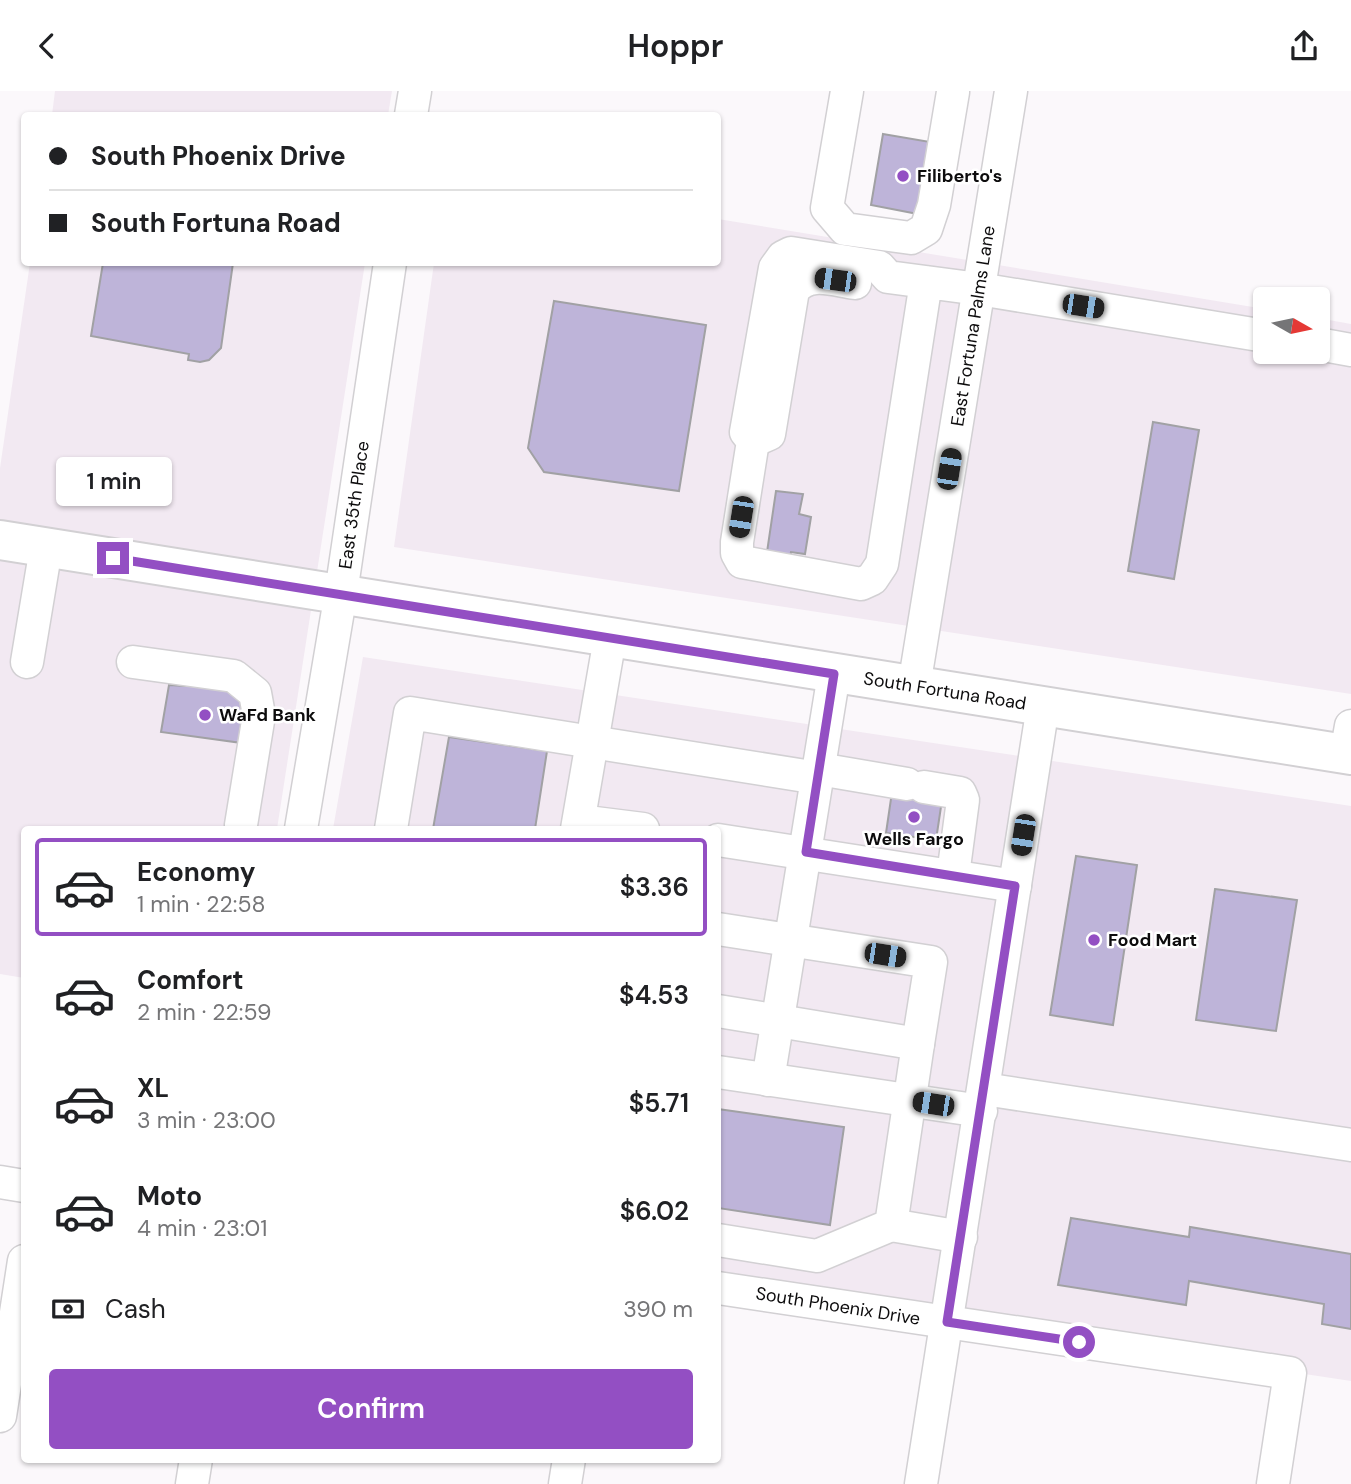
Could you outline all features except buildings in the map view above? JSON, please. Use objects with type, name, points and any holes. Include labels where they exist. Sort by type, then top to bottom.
[{"type":"main road","name":"South Fortuna Road","points":[[0,540],[1043,706],[1349,745]]},
{"type":"street","points":[[412,112],[415,91]]},
{"type":"street","points":[[847,91],[827,208],[845,229],[911,238],[926,229],[934,205],[953,92]]},
{"type":"street","name":"East Fortuna Palms Lane","points":[[914,686],[1011,91]]},
{"type":"street","points":[[926,282],[882,564],[873,579],[862,584],[742,562],[737,553],[737,542],[753,441],[746,432],[775,268],[783,257],[791,253],[879,267],[888,277],[926,282],[979,289],[1253,334]]},
{"type":"street","name":"East 35th Place","points":[[302,826],[341,593],[390,266]]},
{"type":"street","points":[[1330,346],[1351,350]]},
{"type":"street","points":[[907,407],[958,415]]},
{"type":"street","points":[[27,661],[46,548]]},
{"type":"street","points":[[578,825],[610,638]]},
{"type":"street","points":[[133,662],[234,677],[255,693],[259,715],[241,825]]},
{"type":"street","points":[[768,1080],[834,674]]},
{"type":"street","points":[[921,1484],[1043,706]]},
{"type":"street","points":[[391,826],[410,713],[593,742],[960,793],[963,800],[953,875]]},
{"type":"street","points":[[721,840],[1015,886]]},
{"type":"street","points":[[721,929],[931,962],[891,1225]]},
{"type":"street","points":[[721,1012],[918,1045]]},
{"type":"street","points":[[721,1072],[908,1100],[982,1100],[1351,1145]]},
{"type":"street","points":[[0,1182],[21,1186]]},
{"type":"street","points":[[721,1240],[817,1256],[891,1225],[961,1237]]},
{"type":"street","points":[[0,1416],[21,1280]]},
{"type":"street","name":"South Phoenix Drive","points":[[721,1287],[1290,1373],[1273,1484]]},
{"type":"street","points":[[192,1484],[195,1463]]},
{"type":"street","points":[[565,1484],[568,1463]]},
{"type":"shaded area","points":[[55,91],[392,91],[388,112],[52,112]]},
{"type":"shaded area","points":[[721,219],[1253,307],[1253,364],[1330,364],[1330,320],[1351,324],[1351,694],[394,547],[434,266],[721,266]]},
{"type":"shaded area","points":[[30,266],[365,266],[277,826],[21,826],[21,978],[0,974],[0,468]]},
{"type":"shaded area","points":[[363,657],[1351,806],[1351,1381],[721,1285],[721,826],[334,826]]},
{"type":"place","name":"Filiberto's","points":[[903,176]]},
{"type":"place","name":"WaFd Bank","points":[[205,715]]},
{"type":"place","name":"Wells Fargo","points":[[914,817]]},
{"type":"place","name":"Food Mart","points":[[1094,940]]},
{"type":"route","points":[[113,558],[834,674],[806,852],[1015,886],[947,1322],[1079,1342]]}]
